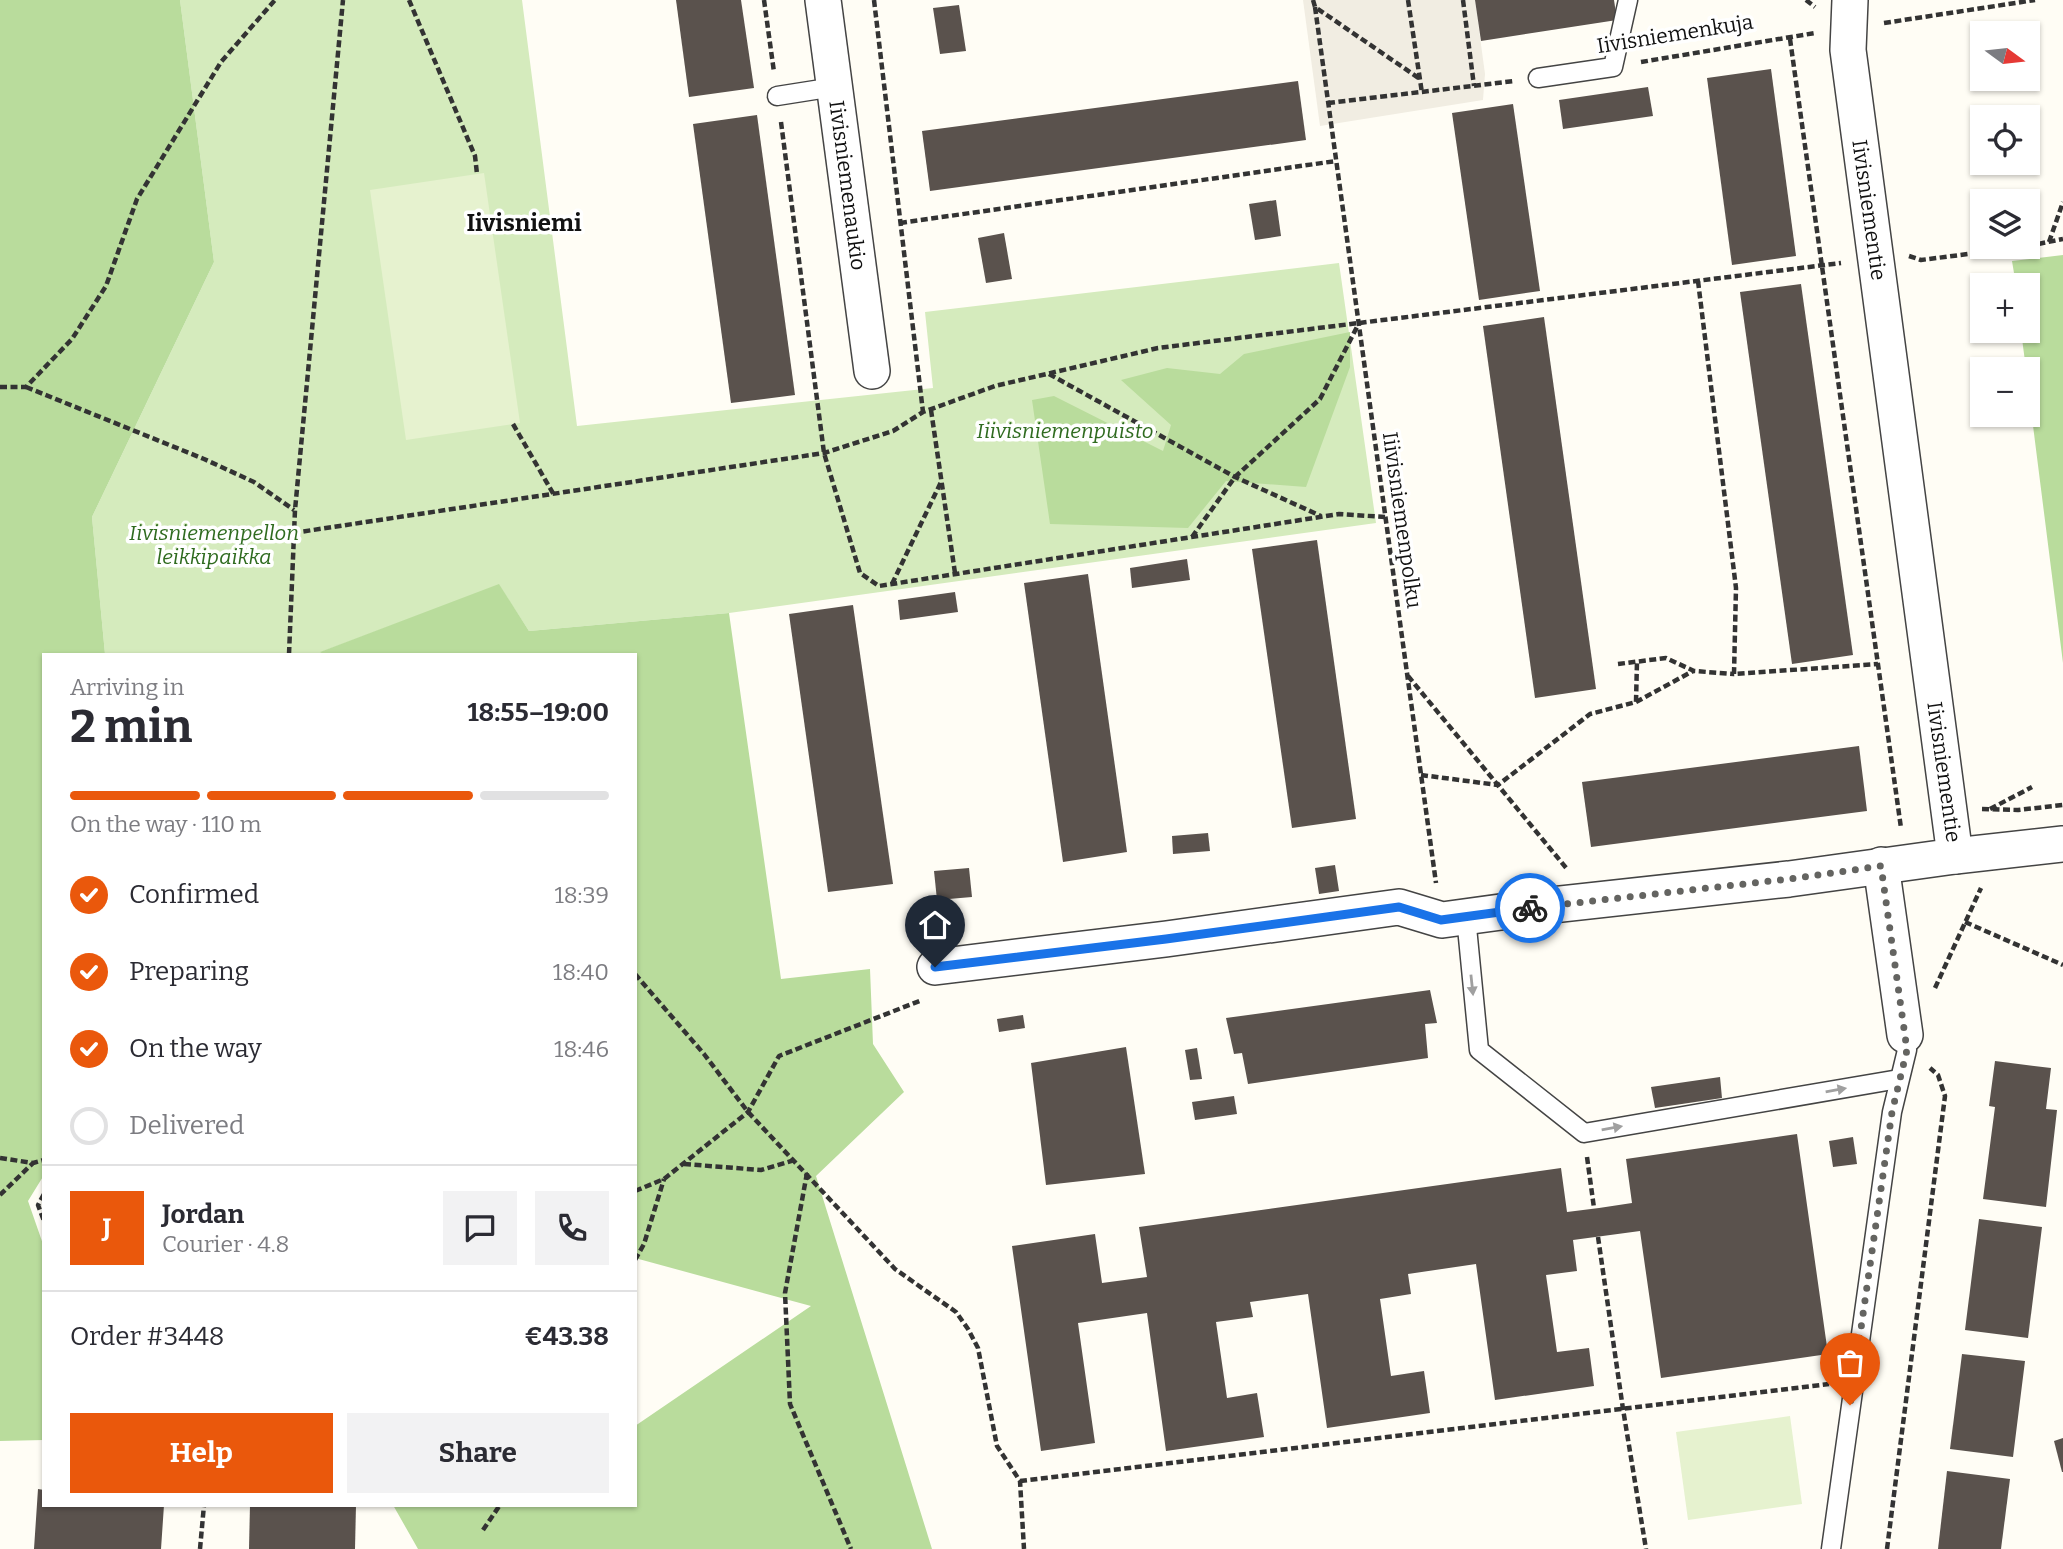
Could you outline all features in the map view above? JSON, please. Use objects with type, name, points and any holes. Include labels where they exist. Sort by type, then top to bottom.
[{"type":"street","name":"Iivisniemenaukio","points":[[822,0],[872,371]]},
{"type":"street","name":"Iivisniementie","points":[[935,967],[1153,941],[1399,907],[1454,919],[1789,879],[1955,856],[1848,50],[1861,12]]},
{"type":"street","points":[[1955,856],[2063,844]]},
{"type":"street","points":[[1894,864],[1906,1042]]},
{"type":"lane","points":[[1612,67],[1628,0]]},
{"type":"lane","name":"Iivisniemenkuja","points":[[1538,78],[1612,67]]},
{"type":"lane","points":[[777,96],[834,87]]},
{"type":"lane","points":[[1454,919],[1479,1050],[1584,1133],[1899,1079]]},
{"type":"lane","points":[[1832,1549],[1892,1112],[1906,1042]]},
{"type":"path","points":[[26,387],[72,339],[86,318],[106,286],[137,199],[221,62],[275,0]]},
{"type":"path","points":[[289,653],[293,533],[343,0]]},
{"type":"path","points":[[409,0],[475,156],[477,174]]},
{"type":"path","points":[[764,0],[824,453],[860,573],[879,586],[1339,514],[1385,517]]},
{"type":"path","points":[[874,0],[923,412]]},
{"type":"path","name":"Iiivisniemenpolku","points":[[1314,0],[1421,775],[1454,919]]},
{"type":"path","points":[[1408,0],[1422,93]]},
{"type":"path","points":[[1861,12],[2035,0]]},
{"type":"path","points":[[1463,1],[1474,86]]},
{"type":"path","points":[[1315,7],[1420,79]]},
{"type":"path","name":"Iivisniemenkuja","points":[[1612,67],[1819,32]]},
{"type":"path","points":[[1790,38],[1878,664],[1894,864]]},
{"type":"path","points":[[1328,103],[1484,86]]},
{"type":"path","points":[[900,223],[1336,161]]},
{"type":"path","points":[[2049,242],[2063,202]]},
{"type":"path","points":[[2040,244],[2063,240]]},
{"type":"path","points":[[1962,255],[1970,254]]},
{"type":"path","points":[[293,533],[824,453],[893,431],[923,412],[995,386],[1158,348],[1821,266]]},
{"type":"path","points":[[1698,281],[1736,588],[1734,674]]},
{"type":"path","points":[[1192,537],[1235,477],[1320,399],[1359,324]]},
{"type":"path","points":[[1049,374],[1235,477],[1321,517]]},
{"type":"path","points":[[0,387],[26,387],[229,471],[254,482],[295,510]]},
{"type":"path","points":[[931,410],[955,573]]},
{"type":"path","points":[[513,424],[554,495]]},
{"type":"path","points":[[892,583],[941,481]]},
{"type":"path","points":[[1618,664],[1666,658],[1693,671],[1734,674],[1878,664]]},
{"type":"path","points":[[1636,702],[1637,661]]},
{"type":"path","points":[[1421,775],[1498,785],[1590,714],[1636,702],[1693,671]]},
{"type":"path","points":[[1408,675],[1572,875]]},
{"type":"path","points":[[1990,809],[2032,786]]},
{"type":"path","points":[[1950,809],[2018,810],[2063,805]]},
{"type":"path","points":[[1931,995],[1983,885]]},
{"type":"path","points":[[1965,922],[2063,964]]},
{"type":"path","points":[[637,976],[704,1054],[748,1112],[895,1269],[956,1312],[968,1329],[978,1348],[998,1447],[1020,1481],[1024,1549]]},
{"type":"path","points":[[637,1190],[664,1178],[748,1112],[779,1056],[924,999]]},
{"type":"path","points":[[1887,1549],[1945,1096],[1938,1075],[1906,1042]]},
{"type":"path","points":[[0,1158],[33,1163],[42,1161]]},
{"type":"path","points":[[683,1164],[761,1170],[795,1160]]},
{"type":"path","points":[[0,1195],[33,1163]]},
{"type":"path","points":[[807,1172],[785,1293],[790,1404],[851,1549]]},
{"type":"path","points":[[637,1256],[644,1244],[664,1178]]},
{"type":"path","points":[[42,1198],[38,1205],[42,1216]]},
{"type":"path","points":[[1598,1237],[1646,1549]]},
{"type":"path","points":[[1020,1481],[1853,1381]]},
{"type":"path","points":[[200,1549],[204,1507]]},
{"type":"path","points":[[483,1530],[499,1507]]},
{"type":"green space","points":[[0,0],[180,0],[214,262],[92,517],[105,653],[42,653],[42,1178],[28,1201],[42,1241],[42,1440],[0,1441]]},
{"type":"green space","points":[[180,0],[522,0],[577,426],[933,388],[925,312],[1339,263],[1376,523],[729,613],[529,631],[499,585],[322,653],[105,653],[92,517],[214,262]]},
{"type":"green space","points":[[484,173],[520,423],[406,440],[370,190]]},
{"type":"green space","points":[[2063,255],[2063,663],[2033,427],[2040,427],[2040,357],[2024,357],[2023,343],[2040,343],[2040,273],[2014,273],[2012,261]]},
{"type":"green space","name":"Iiivisniemenpuisto","points":[[1350,332],[1350,367],[1306,487],[1226,481],[1188,528],[1050,524],[1032,400],[1054,396],[1163,451],[1171,425],[1121,380],[1167,368],[1220,374],[1244,354]]},
{"type":"green space","points":[[499,584],[529,631],[729,613],[781,979],[870,969],[873,1044],[904,1092],[816,1176],[932,1549],[418,1549],[394,1507],[637,1507],[637,1425],[811,1306],[637,1259],[637,653],[320,652]]},
{"type":"green space","points":[[1790,1416],[1802,1504],[1688,1520],[1676,1432]]},
{"type":"shaded area","points":[[1303,0],[1475,0],[1485,74],[1483,100],[1320,126]]},
{"type":"building","points":[[676,0],[741,0],[754,88],[689,97]]},
{"type":"building","points":[[1475,0],[1614,0],[1617,20],[1481,41]]},
{"type":"building","points":[[959,5],[966,51],[940,54],[933,8]]},
{"type":"building","points":[[1771,69],[1796,256],[1732,265],[1707,78]]},
{"type":"building","points":[[1298,81],[1306,140],[930,191],[922,131]]},
{"type":"building","points":[[1648,87],[1653,116],[1563,129],[1559,100]]},
{"type":"building","points":[[1513,104],[1540,291],[1479,300],[1452,113]]},
{"type":"building","points":[[757,115],[795,395],[731,403],[693,124]]},
{"type":"building","points":[[1276,200],[1281,236],[1255,240],[1249,204]]},
{"type":"building","points":[[1004,233],[1012,279],[986,283],[978,238]]},
{"type":"building","points":[[1801,284],[1853,655],[1792,664],[1740,292]]},
{"type":"building","points":[[1544,317],[1596,689],[1535,698],[1483,326]]},
{"type":"building","points":[[1317,540],[1356,819],[1292,828],[1252,549]]},
{"type":"building","points":[[1187,559],[1190,580],[1132,588],[1130,568]]},
{"type":"building","points":[[1088,574],[1127,852],[1063,862],[1024,583]]},
{"type":"building","points":[[955,592],[958,612],[900,620],[898,600]]},
{"type":"building","points":[[853,605],[893,884],[828,892],[789,614]]},
{"type":"building","points":[[1859,746],[1867,811],[1591,847],[1582,782]]},
{"type":"building","points":[[1208,833],[1210,851],[1173,854],[1172,836]]},
{"type":"building","points":[[1335,865],[1339,891],[1319,894],[1315,868]]},
{"type":"building","points":[[969,868],[972,897],[937,900],[934,871]]},
{"type":"building","points":[[1430,990],[1437,1023],[1425,1024],[1428,1058],[1248,1084],[1242,1053],[1234,1054],[1226,1018]]},
{"type":"building","points":[[1023,1015],[1025,1028],[999,1032],[997,1019]]},
{"type":"building","points":[[1126,1047],[1145,1174],[1046,1185],[1031,1063]]},
{"type":"building","points":[[1197,1048],[1202,1079],[1190,1080],[1185,1050]]},
{"type":"building","points":[[1995,1061],[2051,1068],[2046,1109],[2057,1110],[2046,1207],[1983,1199],[1995,1107],[1989,1106]]},
{"type":"building","points":[[1720,1077],[1722,1098],[1655,1108],[1651,1087]]},
{"type":"building","points":[[1234,1096],[1237,1114],[1195,1120],[1192,1102]]},
{"type":"building","points":[[1797,1134],[1828,1354],[1661,1378],[1640,1231],[1573,1240],[1577,1271],[1546,1275],[1557,1352],[1589,1348],[1594,1386],[1495,1400],[1476,1264],[1408,1274],[1411,1294],[1380,1299],[1391,1376],[1424,1371],[1430,1413],[1327,1428],[1308,1294],[1250,1302],[1253,1317],[1216,1322],[1227,1398],[1257,1393],[1264,1437],[1166,1451],[1147,1313],[1078,1323],[1095,1443],[1041,1451],[1012,1246],[1095,1234],[1102,1283],[1147,1277],[1139,1227],[1561,1168],[1567,1212],[1599,1208],[1632,1203],[1626,1159]]},
{"type":"building","points":[[1853,1137],[1857,1164],[1833,1167],[1829,1141]]},
{"type":"building","points":[[1979,1219],[2042,1227],[2028,1338],[1965,1330]]},
{"type":"building","points":[[1962,1354],[2025,1361],[2013,1457],[1950,1449]]},
{"type":"building","points":[[2063,1438],[2063,1472],[2062,1472],[2054,1441]]},
{"type":"building","points":[[1947,1471],[2010,1479],[2001,1549],[1938,1549]]},
{"type":"building","points":[[38,1489],[42,1490],[42,1507],[164,1507],[161,1549],[34,1549]]},
{"type":"building","points":[[250,1507],[356,1507],[355,1549],[249,1549]]},
{"type":"way so far","points":[[1530,908],[1881,866],[1907,1050],[1892,1112],[1850,1405]]},
{"type":"district","name":"Iivisniemi","points":[[524,223]]},
{"type":"route","points":[[935,967],[1399,907],[1441,920],[1530,908]]},
{"type":"park label","name":"Iivisniemenpellon leikkipaikka","points":[[214,545]]}]
